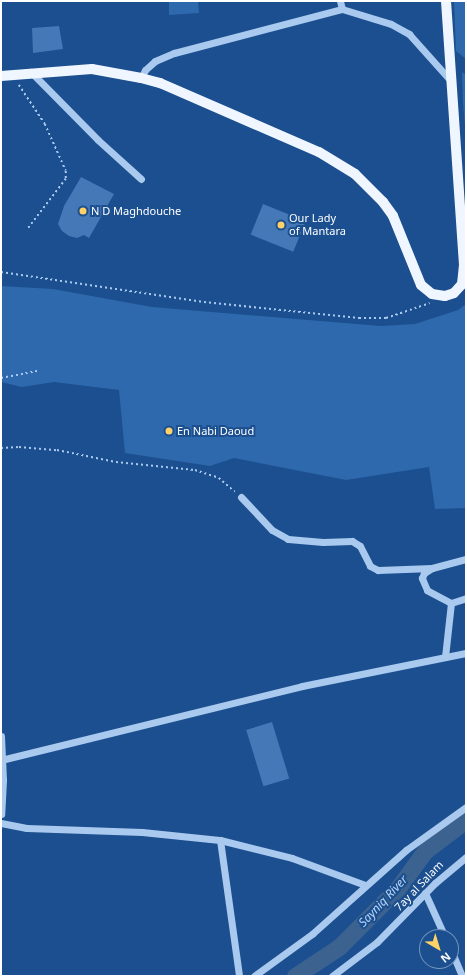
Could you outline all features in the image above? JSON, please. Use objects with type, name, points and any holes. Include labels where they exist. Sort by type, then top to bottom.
[{"type":"main road","points":[[1,76],[31,72],[92,69],[141,78],[160,83],[267,128],[319,152],[355,174],[373,191],[393,216],[422,285],[432,294],[445,296],[454,293],[462,284],[464,265],[446,1]]},
{"type":"street","points":[[340,1],[342,9]]},
{"type":"street","points":[[141,78],[145,70],[155,61],[174,53],[342,9],[391,24],[409,34],[451,82]]},
{"type":"street","points":[[31,72],[98,140],[141,179]]},
{"type":"street","points":[[241,497],[272,530],[288,539],[323,542],[352,541],[360,546],[370,566],[378,570],[432,568],[466,559]]},
{"type":"street","points":[[432,568],[424,573],[424,587],[451,603],[466,598]]},
{"type":"street","points":[[445,657],[451,603]]},
{"type":"street","points":[[2,760],[302,686],[466,653]]},
{"type":"street","points":[[1,736],[1,814]]},
{"type":"street","points":[[254,976],[297,946],[406,850],[466,807]]},
{"type":"street","points":[[1,824],[27,828],[142,832],[220,840],[292,858],[365,885]]},
{"type":"street","points":[[220,840],[239,976]]},
{"type":"street","name":"7ay al Salam","points":[[332,976],[377,942],[425,893],[466,857]]},
{"type":"street","points":[[425,893],[441,929]]},
{"type":"path","points":[[12,75],[45,124],[66,171],[66,179],[62,186],[27,230]]},
{"type":"path","points":[[1,272],[204,302],[359,318],[386,318],[414,310],[445,296]]},
{"type":"path","points":[[1,378],[38,371]]},
{"type":"path","points":[[1,448],[19,447],[57,450],[116,462],[195,470],[219,478],[241,497]]},
{"type":"shaded area","points":[[169,1],[198,1],[199,13],[169,15]]},
{"type":"shaded area","points":[[454,1],[466,1],[466,59],[456,51]]},
{"type":"shaded area","points":[[462,72],[466,75],[466,137],[463,103]]},
{"type":"shaded area","points":[[1,286],[53,289],[152,307],[381,326],[415,324],[458,310],[466,304],[466,508],[435,509],[429,467],[346,480],[234,458],[210,466],[125,453],[119,390],[54,382],[22,387],[1,382]]},
{"type":"building","points":[[59,26],[63,49],[33,53],[32,28]]},
{"type":"building","name":"N D Maghdouche","points":[[81,177],[114,194],[89,238],[84,235],[77,238],[69,236],[62,231],[58,224],[64,206]]},
{"type":"building","points":[[263,204],[306,221],[293,252],[251,235]]},
{"type":"building","points":[[272,722],[289,778],[263,786],[246,730]]},
{"type":"waterway","name":"Sayniq River","points":[[295,976],[339,947],[398,888],[425,851],[466,820]]},
{"type":"place","name":"N D Maghdouche","points":[[83,211]]},
{"type":"place","name":"Our Lady of Mantara","points":[[281,225]]},
{"type":"place","name":"En Nabi Daoud","points":[[169,431]]}]
